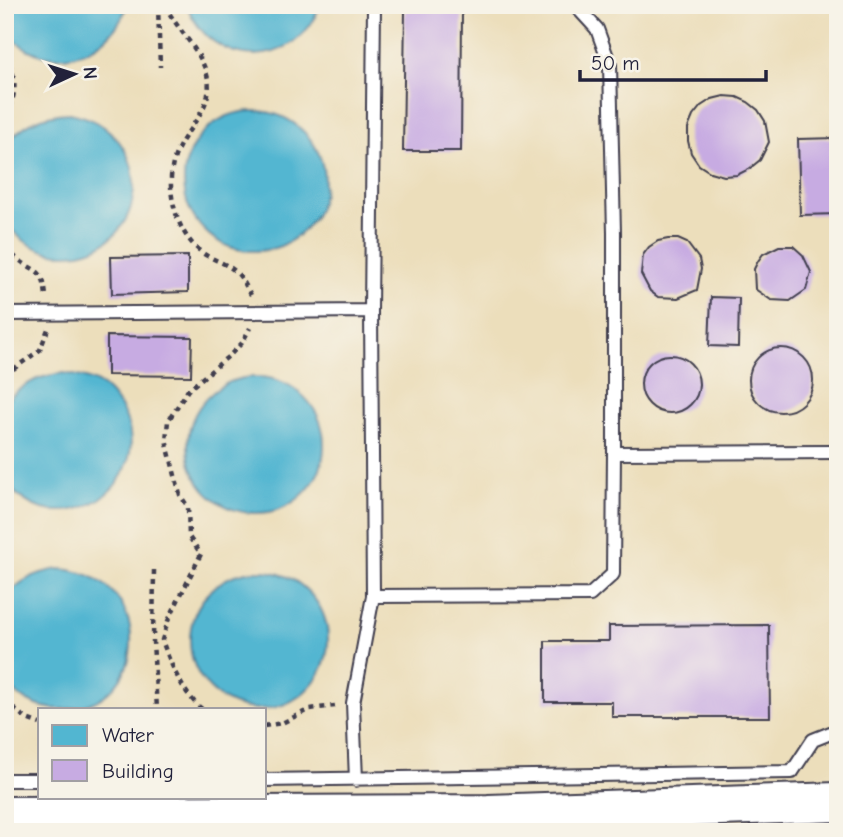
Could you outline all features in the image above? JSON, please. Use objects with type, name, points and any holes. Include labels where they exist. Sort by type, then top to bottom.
[{"type":"highway","points":[[5,816],[488,814],[838,802]]},
{"type":"lane","points":[[356,780],[353,703],[373,596],[371,311],[374,5]]},
{"type":"lane","points":[[373,596],[590,595],[613,574],[614,233],[610,65],[597,29],[575,5]]},
{"type":"lane","points":[[5,314],[371,311]]},
{"type":"lane","points":[[614,453],[838,452]]},
{"type":"lane","points":[[266,780],[792,772],[813,740],[838,730]]},
{"type":"lane","points":[[5,780],[38,780]]},
{"type":"path","points":[[158,5],[160,67]]},
{"type":"path","points":[[165,5],[173,23],[203,62],[209,82],[206,101],[199,118],[177,149],[174,160],[170,190],[175,212],[184,233],[203,253],[239,275],[251,295],[253,312],[250,329],[242,343],[188,390],[168,421],[166,440],[180,495],[188,508],[189,537],[201,554],[168,621],[162,640],[183,683],[201,708]]},
{"type":"path","points":[[5,55],[12,66],[14,96],[5,115]]},
{"type":"path","points":[[5,523],[9,549],[5,561]]},
{"type":"path","points":[[154,570],[153,641],[157,708]]},
{"type":"path","points":[[153,641],[162,640]]},
{"type":"path","points":[[5,702],[27,719],[38,723]]},
{"type":"path","points":[[266,726],[282,723],[310,709],[353,703]]},
{"type":"water","points":[[5,5],[127,5],[121,20],[101,43],[73,56],[58,57],[27,49],[10,37],[5,26]]},
{"type":"water","points":[[187,5],[320,5],[309,27],[293,43],[274,52],[254,55],[234,52],[215,42],[199,27]]},
{"type":"water","points":[[254,111],[281,116],[303,132],[319,154],[324,181],[319,208],[303,230],[281,246],[254,251],[227,246],[205,230],[189,208],[184,181],[189,154],[205,132],[227,116]]},
{"type":"water","points":[[70,113],[100,124],[120,143],[131,166],[134,191],[128,215],[114,235],[93,249],[64,254],[38,249],[17,235],[5,222],[5,146],[19,131],[34,121],[51,115]]},
{"type":"water","points":[[64,373],[95,381],[111,394],[126,418],[130,452],[126,468],[107,494],[77,509],[52,511],[30,503],[16,494],[5,482],[5,402],[32,382]]},
{"type":"water","points":[[256,377],[282,382],[304,397],[319,419],[324,445],[319,471],[304,493],[282,508],[256,513],[230,508],[208,493],[193,471],[188,445],[193,419],[208,397],[230,382]]},
{"type":"water","points":[[59,569],[91,576],[113,593],[127,615],[131,641],[127,666],[113,688],[91,703],[65,708],[44,707],[29,702],[5,681],[5,599],[29,578]]},
{"type":"water","points":[[246,572],[272,572],[297,583],[308,591],[316,602],[327,627],[327,653],[316,678],[308,689],[297,697],[272,708],[246,708],[221,697],[210,689],[202,678],[191,653],[191,627],[202,602],[210,591],[221,583]]},
{"type":"building","points":[[462,9],[461,151],[403,151],[405,10]]},
{"type":"building","points":[[724,96],[737,97],[758,110],[765,121],[769,142],[760,160],[737,175],[724,176],[699,165],[691,153],[688,141],[688,128],[701,106]]},
{"type":"building","points":[[838,138],[838,214],[800,215],[798,139]]},
{"type":"building","points":[[668,239],[687,243],[699,259],[701,269],[697,290],[678,298],[658,297],[650,291],[641,274],[643,255],[649,247]]},
{"type":"building","points":[[779,246],[793,246],[803,255],[811,272],[806,290],[790,301],[771,300],[755,289],[754,269],[758,261],[763,254]]},
{"type":"building","points":[[188,256],[188,292],[112,294],[111,257]]},
{"type":"building","points":[[711,297],[739,298],[738,347],[709,346]]},
{"type":"building","points":[[107,336],[192,337],[191,376],[107,375]]},
{"type":"building","points":[[775,348],[787,348],[804,357],[811,368],[811,392],[804,403],[787,412],[775,412],[763,407],[754,398],[749,386],[749,374],[754,362],[763,353]]},
{"type":"building","points":[[670,355],[681,357],[694,368],[699,384],[697,395],[686,408],[670,413],[659,411],[646,400],[641,384],[643,373],[654,360]]},
{"type":"building","points":[[769,625],[770,717],[612,717],[612,702],[545,702],[545,641],[609,641],[609,626]]}]
